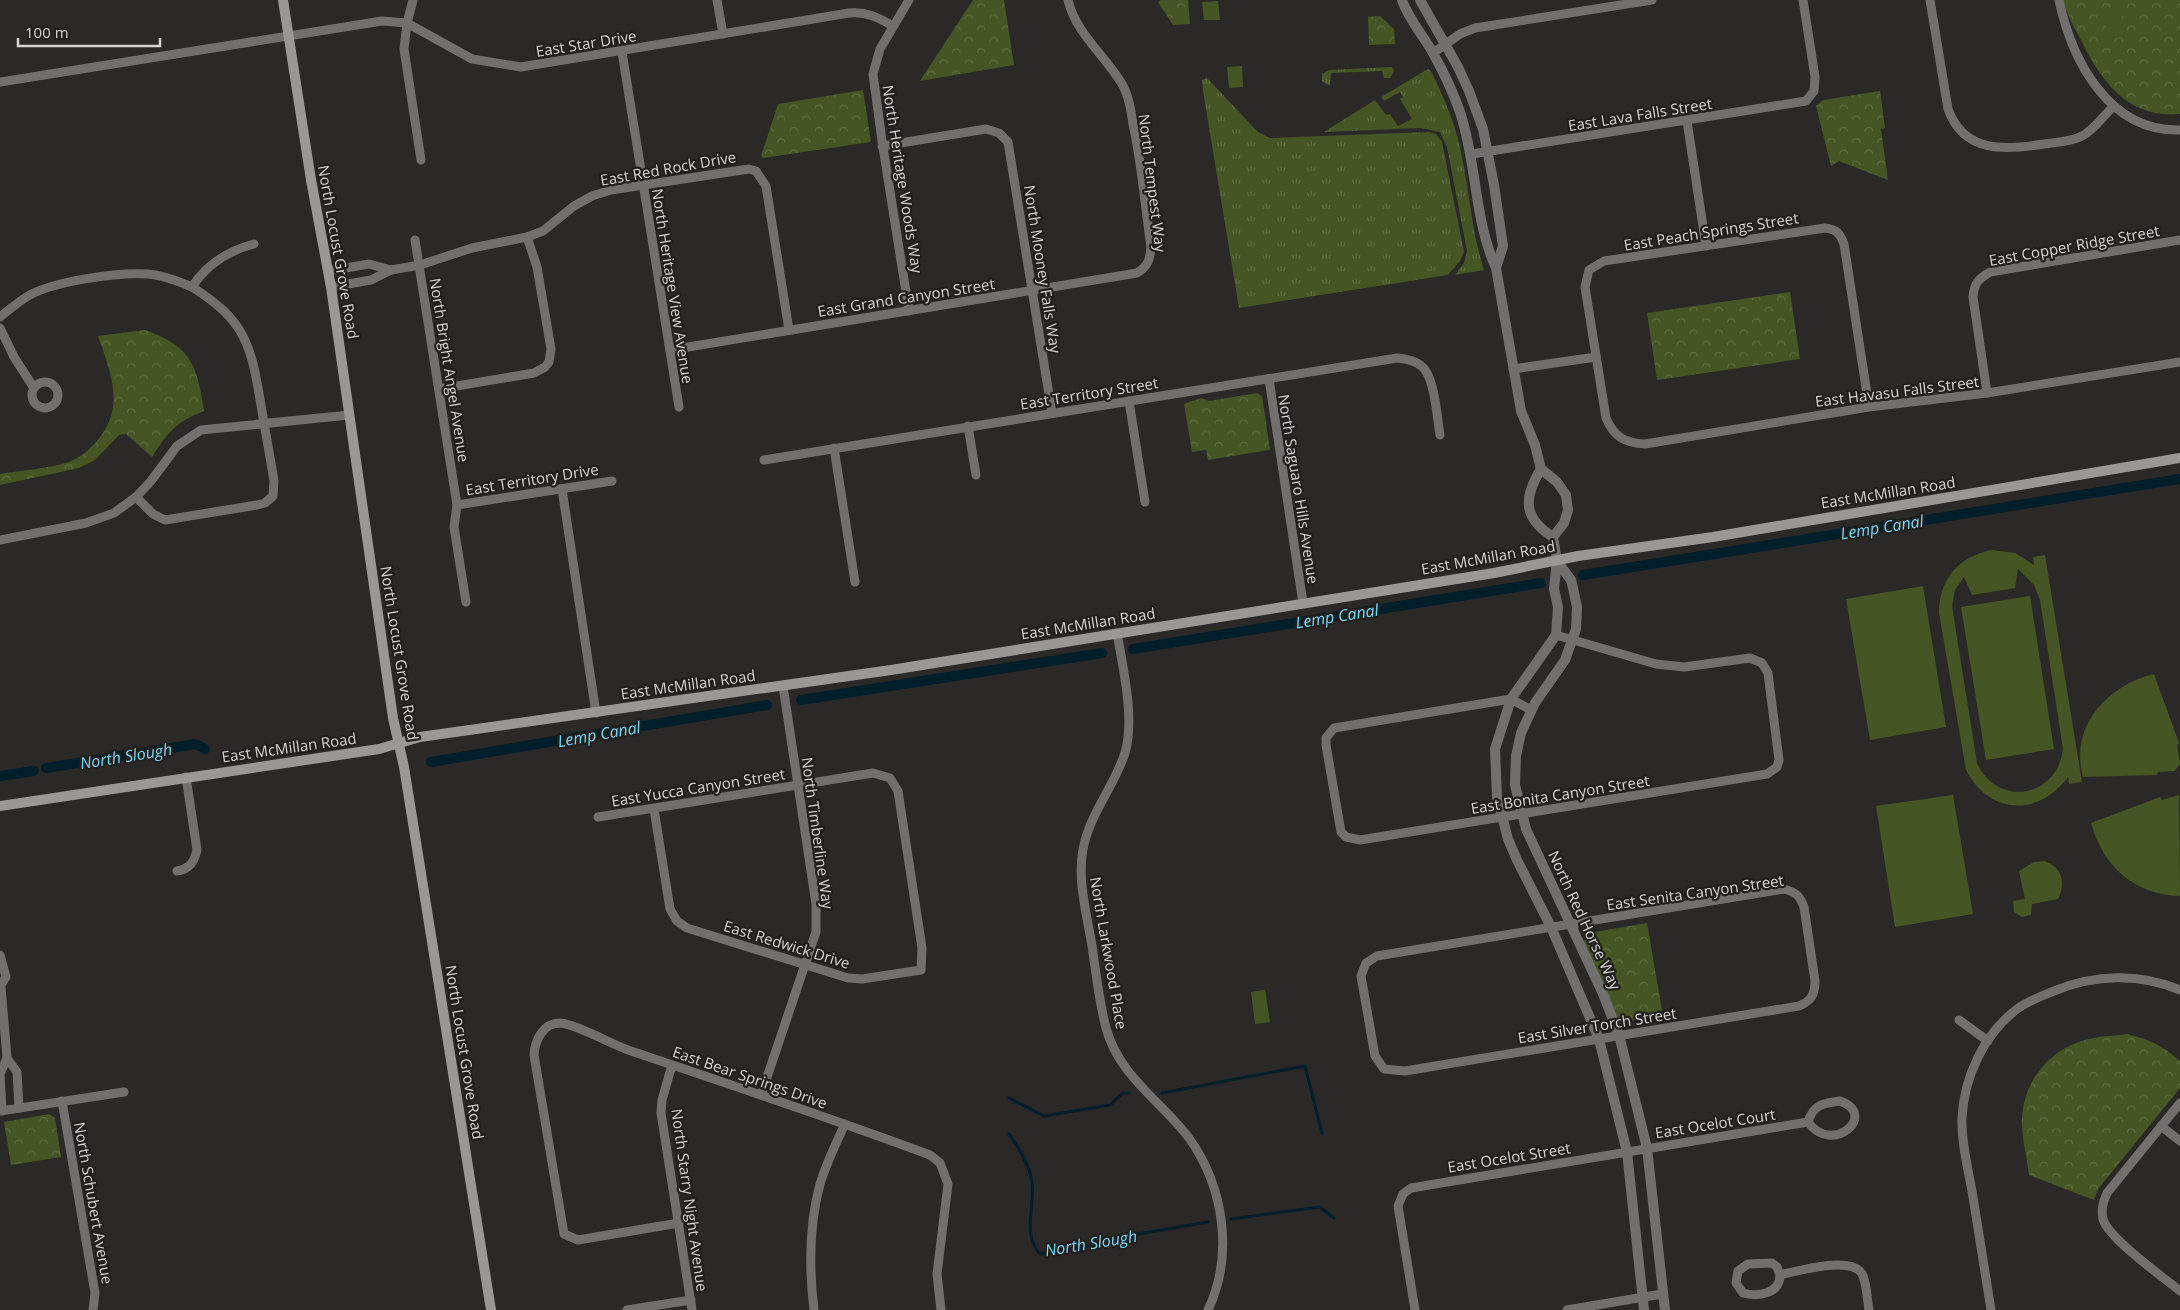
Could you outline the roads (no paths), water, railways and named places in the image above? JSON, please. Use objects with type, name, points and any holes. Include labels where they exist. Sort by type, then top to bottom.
[{"type":"main road","name":"North Locust Grove Road","points":[[283,0],[311,180],[331,287],[398,743],[404,767],[491,1310]]},
{"type":"main road","name":"East McMillan Road","points":[[0,806],[379,748],[420,737],[783,686],[1118,633],[1917,503],[2180,458]]},
{"type":"street","points":[[413,0],[407,22],[404,49],[421,160]]},
{"type":"street","points":[[717,0],[723,34]]},
{"type":"street","name":"North Heritage Woods Way","points":[[909,0],[880,49],[874,74],[882,146],[909,311]]},
{"type":"street","name":"North Tempest Way","points":[[1068,0],[1070,9],[1085,36],[1122,85],[1130,106],[1137,142],[1151,247],[1150,260],[1146,267]]},
{"type":"street","points":[[1402,0],[1412,22],[1433,52],[1460,112],[1472,154],[1487,247],[1496,268],[1519,405],[1535,446],[1541,469],[1558,482],[1566,495],[1568,510],[1554,538],[1538,527],[1529,512],[1529,493],[1541,469]]},
{"type":"street","points":[[1420,0],[1469,91],[1488,152],[1503,246],[1496,268]]},
{"type":"street","points":[[1433,52],[1474,28],[1652,0]]},
{"type":"street","name":"East Lava Falls Street","points":[[1472,154],[1800,102],[1810,97],[1814,90],[1815,77],[1804,0]]},
{"type":"street","points":[[1930,0],[1948,109],[1957,125],[1971,138],[1985,146],[2003,149],[2073,140],[2089,131],[2113,107]]},
{"type":"street","points":[[2059,0],[2063,18],[2076,51],[2096,87],[2113,107],[2134,121],[2165,130],[2180,130]]},
{"type":"street","name":"East Star Drive","points":[[0,82],[382,21],[407,22],[472,59],[509,67],[531,66],[622,52],[860,12],[877,16],[893,26]]},
{"type":"street","name":"North Heritage View Avenue","points":[[622,52],[679,407]]},
{"type":"street","points":[[1687,121],[1706,246]]},
{"type":"street","name":"North Mooney Falls Way","points":[[882,146],[986,129],[999,132],[1010,146],[1052,413]]},
{"type":"street","name":"East Red Rock Drive","points":[[331,287],[371,280],[391,270],[420,265],[472,248],[527,237],[543,231],[574,206],[592,196],[643,184],[742,169],[756,172],[766,186],[789,330]]},
{"type":"street","name":"East Peach Springs Street","points":[[1596,357],[1585,287],[1589,270],[1604,261],[1833,228],[1839,233],[1844,244],[1869,407]]},
{"type":"street","points":[[439,389],[534,373],[546,367],[549,362],[552,349],[540,282],[527,237]]},
{"type":"street","name":"North Bright Angel Avenue","points":[[415,240],[457,505],[454,527],[466,602]]},
{"type":"street","name":"East Copper Ridge Street","points":[[1987,393],[1973,297],[1975,284],[1990,272],[2180,240]]},
{"type":"street","points":[[192,287],[200,275],[219,258],[239,248],[254,244]]},
{"type":"street","name":"East Red Rock Drive","points":[[328,271],[369,264],[391,270]]},
{"type":"street","name":"East Grand Canyon Street","points":[[670,350],[1136,273],[1146,267]]},
{"type":"street","points":[[0,317],[28,296],[42,290],[101,277],[150,274],[168,277],[192,287],[227,312],[244,338],[255,368],[274,481],[273,496],[257,505],[167,520],[153,514],[136,497]]},
{"type":"street","points":[[0,328],[14,357],[34,388]]},
{"type":"street","points":[[1513,369],[1596,357]]},
{"type":"street","name":"East Havasu Falls Street","points":[[1596,357],[1606,418],[1611,430],[1619,438],[1631,443],[1645,444],[1869,407],[1987,393],[2180,362]]},
{"type":"street","name":"East Territory Street","points":[[764,460],[1397,358],[1418,364],[1425,369],[1430,380],[1440,435]]},
{"type":"street","name":"North Saguaro Hills Avenue","points":[[1269,379],[1303,603]]},
{"type":"street","points":[[1129,401],[1144,502]]},
{"type":"street","points":[[0,540],[86,524],[114,513],[136,497],[177,446],[201,430],[349,415]]},
{"type":"street","points":[[968,426],[976,475]]},
{"type":"street","points":[[834,448],[855,582]]},
{"type":"street","name":"East Territory Drive","points":[[457,505],[612,480]]},
{"type":"street","points":[[562,489],[596,713]]},
{"type":"street","name":"North Red Horse Way","points":[[1554,538],[1557,561],[1554,589],[1558,607],[1556,636]]},
{"type":"street","name":"North Red Horse Way","points":[[1557,561],[1571,580],[1576,598],[1577,617],[1573,641],[1565,660],[1531,710],[1521,733],[1516,756],[1515,786],[1521,814],[1603,994],[1619,1035],[1647,1148],[1665,1310]]},
{"type":"street","name":"North Larkwood Place","points":[[1118,633],[1128,711],[1128,738],[1120,765],[1088,831],[1082,872],[1084,893],[1102,1008],[1114,1049],[1131,1076],[1188,1138],[1210,1176],[1217,1196],[1222,1220],[1222,1250],[1220,1271],[1208,1310]]},
{"type":"street","points":[[1573,641],[1556,636],[1511,699],[1495,749],[1495,778],[1501,817],[1516,860],[1551,928],[1599,1039],[1627,1152],[1644,1310]]},
{"type":"street","name":"East Bonita Canyon Street","points":[[1511,699],[1341,725],[1329,732],[1326,738],[1327,754],[1339,826],[1346,837],[1360,840],[1521,814],[1767,774],[1777,767],[1780,754],[1770,682],[1768,673],[1762,663],[1750,658],[1684,667],[1656,664],[1573,641]]},
{"type":"street","name":"North Timberline Way","points":[[761,1095],[816,932],[816,904],[783,686]]},
{"type":"street","points":[[1511,699],[1531,710]]},
{"type":"street","name":"East Yucca Canyon Street","points":[[598,817],[873,773],[890,778],[898,791],[922,948],[921,970]]},
{"type":"street","points":[[177,871],[190,867],[195,860],[197,850],[186,777]]},
{"type":"street","name":"East Redwick Drive","points":[[654,808],[670,909],[677,921],[687,928],[848,978],[862,979],[921,970]]},
{"type":"street","name":"East Senita Canyon Street","points":[[1384,1069],[1375,1056],[1362,976],[1366,963],[1377,956],[1784,890],[1794,892],[1800,896],[1804,908],[1815,981],[1812,997]]},
{"type":"street","points":[[0,955],[6,977],[0,987],[7,1058],[0,1074],[1,1111],[124,1092]]},
{"type":"street","points":[[1991,1310],[1962,1118],[1970,1078],[1977,1060],[1988,1041],[2017,1009],[2030,1001],[2070,984],[2100,979],[2132,977],[2163,983],[2180,990]]},
{"type":"street","name":"East Silver Torch Street","points":[[1384,1069],[1405,1070],[1799,1006],[1808,1002],[1812,997]]},
{"type":"street","points":[[1959,1020],[1988,1041]]},
{"type":"street","name":"East Bear Springs Drive","points":[[679,1223],[578,1240],[564,1234],[534,1055],[537,1040],[543,1030],[552,1024],[560,1023],[573,1026],[628,1050],[930,1155],[940,1163],[948,1184],[937,1274],[941,1310]]},
{"type":"street","points":[[7,1058],[17,1072],[19,1108]]},
{"type":"street","name":"North Starry Night Avenue","points":[[672,1065],[662,1100],[661,1113],[692,1310]]},
{"type":"street","name":"North Schubert Avenue","points":[[62,1101],[95,1293],[93,1310]]},
{"type":"street","points":[[1840,1101],[1850,1104],[1854,1111],[1855,1120],[1851,1128],[1844,1132],[1820,1135],[1808,1122],[1812,1111],[1819,1105],[1840,1101]]},
{"type":"street","points":[[2180,1103],[2107,1193],[2102,1207],[2103,1221],[2111,1234],[2180,1291]]},
{"type":"street","name":"East Ocelot Court","points":[[1627,1152],[1808,1122]]},
{"type":"street","points":[[814,1310],[811,1283],[812,1228],[820,1184],[844,1124]]},
{"type":"street","points":[[2161,1126],[2180,1141]]},
{"type":"street","name":"East Ocelot Street","points":[[1415,1310],[1399,1213],[1400,1199],[1406,1191],[1415,1187],[1627,1152]]},
{"type":"street","points":[[1772,1263],[1777,1267],[1780,1275],[1780,1281],[1775,1288],[1767,1293],[1752,1296],[1743,1294],[1736,1283],[1738,1271],[1748,1264],[1772,1263]]},
{"type":"street","points":[[1780,1275],[1841,1264],[1859,1268],[1864,1276],[1869,1310]]},
{"type":"street","points":[[1567,1310],[1662,1294]]},
{"type":"street","points":[[627,1310],[691,1300]]},
{"type":"waterway","name":"Lemp Canal","points":[[1583,575],[2180,479]]},
{"type":"waterway","name":"Lemp Canal","points":[[1133,649],[1541,583]]},
{"type":"waterway","name":"Lemp Canal","points":[[801,700],[1102,653]]},
{"type":"waterway","name":"Lemp Canal","points":[[431,762],[767,705]]},
{"type":"waterway","name":"North Slough","points":[[46,768],[196,744],[205,749]]},
{"type":"waterway","name":"North Slough","points":[[0,776],[34,771]]},
{"type":"waterway","name":"North Slough","points":[[1162,1093],[1305,1066],[1322,1133]]},
{"type":"waterway","name":"North Slough","points":[[1009,1098],[1044,1116],[1110,1105],[1123,1093],[1129,1093]]},
{"type":"waterway","name":"North Slough","points":[[1009,1134],[1024,1157],[1031,1176],[1030,1229],[1035,1246],[1040,1254],[1115,1242],[1127,1236],[1208,1222]]},
{"type":"waterway","name":"North Slough","points":[[1231,1219],[1320,1207],[1334,1218]]}]
